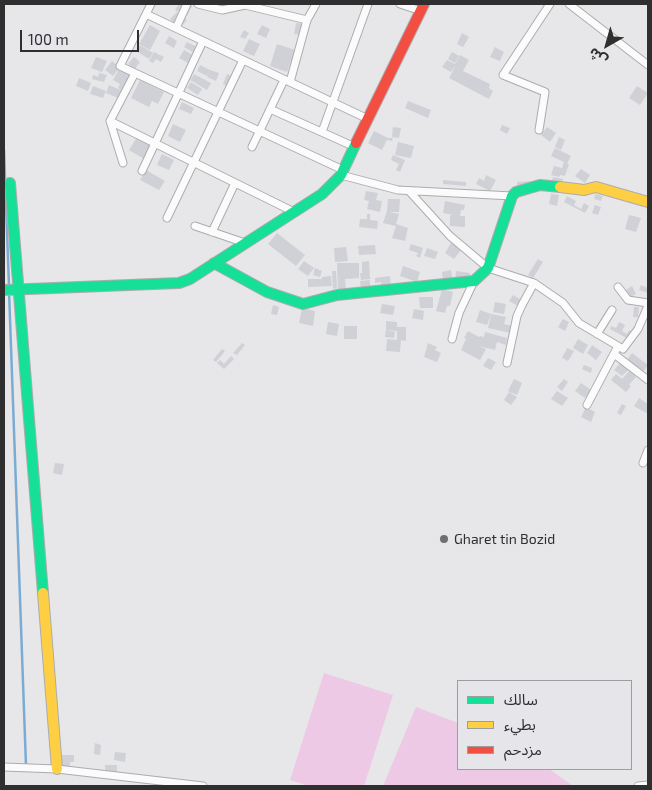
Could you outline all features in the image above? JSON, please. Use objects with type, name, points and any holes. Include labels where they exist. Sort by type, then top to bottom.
[{"type":"street","points":[[151,4],[120,66],[260,131],[342,172],[398,190],[512,196]]},
{"type":"street","points":[[176,28],[187,4]]},
{"type":"street","points":[[198,4],[222,10],[246,4],[307,20]]},
{"type":"street","points":[[252,147],[270,109],[287,81],[307,20],[316,4]]},
{"type":"street","points":[[322,132],[368,4]]},
{"type":"street","points":[[4,290],[179,283],[190,278],[322,194],[342,172],[422,7],[400,4]]},
{"type":"street","points":[[539,130],[545,92],[503,76],[550,4]]},
{"type":"street","points":[[569,4],[648,65]]},
{"type":"street","points":[[146,14],[368,119]]},
{"type":"street","points":[[142,171],[203,41]]},
{"type":"street","points":[[168,218],[243,60]]},
{"type":"street","points":[[123,163],[110,121],[135,73]]},
{"type":"street","points":[[270,109],[354,147]]},
{"type":"street","points":[[110,121],[294,212]]},
{"type":"street","points":[[10,183],[57,770]]},
{"type":"street","points":[[212,232],[235,183]]},
{"type":"street","points":[[452,339],[459,313],[474,281],[488,268],[512,196],[516,192],[540,185],[584,190],[596,188],[648,202]]},
{"type":"street","points":[[409,191],[450,236],[488,268],[534,283],[563,303],[579,323],[624,349],[638,329],[648,305],[628,300],[618,287]]},
{"type":"street","points":[[195,226],[245,243]]},
{"type":"street","points":[[214,263],[267,292],[303,304],[337,295],[474,281]]},
{"type":"street","points":[[507,364],[517,316],[534,283]]},
{"type":"street","points":[[597,334],[612,310]]},
{"type":"street","points":[[587,405],[618,346]]},
{"type":"street","points":[[614,354],[648,380]]},
{"type":"street","points":[[643,463],[648,450]]},
{"type":"street","points":[[4,767],[57,770],[203,786]]},
{"type":"street","points":[[638,786],[648,785]]},
{"type":"shaded area","points":[[324,673],[393,695],[364,786],[309,786],[290,780]]},
{"type":"shaded area","points":[[416,707],[457,723],[457,770],[550,770],[573,786],[383,786]]},
{"type":"building","points":[[179,4],[192,6],[187,16],[175,10]]},
{"type":"building","points":[[177,12],[187,20],[180,28],[170,19]]},
{"type":"building","points":[[296,23],[303,24],[301,35],[294,34]]},
{"type":"building","points":[[150,25],[160,31],[150,50],[139,44]]},
{"type":"building","points":[[262,25],[270,29],[266,38],[257,34]]},
{"type":"building","points":[[244,30],[249,33],[245,39],[240,37]]},
{"type":"building","points":[[462,33],[469,37],[463,47],[457,44]]},
{"type":"building","points":[[169,36],[177,41],[174,48],[165,43]]},
{"type":"building","points":[[249,39],[260,44],[254,56],[243,51]]},
{"type":"building","points":[[187,42],[199,48],[196,54],[184,47]]},
{"type":"building","points":[[277,44],[295,50],[287,72],[270,66]]},
{"type":"building","points":[[140,45],[153,53],[149,59],[136,51]]},
{"type":"building","points":[[495,47],[504,52],[500,61],[490,57]]},
{"type":"building","points":[[184,50],[193,55],[188,63],[179,58]]},
{"type":"building","points":[[154,52],[164,57],[161,62],[156,59],[153,63],[149,61]]},
{"type":"building","points":[[452,52],[459,56],[455,63],[448,59]]},
{"type":"building","points":[[460,55],[469,60],[463,71],[490,84],[489,88],[493,91],[489,99],[449,78],[456,65],[451,72],[442,67],[447,60],[455,64]]},
{"type":"building","points":[[96,57],[107,61],[102,72],[91,68]]},
{"type":"building","points":[[134,57],[140,62],[135,69],[128,64]]},
{"type":"building","points":[[112,61],[120,67],[113,76],[105,70]]},
{"type":"building","points":[[200,65],[210,70],[207,76],[197,71]]},
{"type":"building","points":[[119,69],[133,76],[125,92],[118,88],[120,84],[113,80]]},
{"type":"building","points":[[210,70],[219,73],[216,81],[207,77]]},
{"type":"building","points":[[99,73],[107,75],[104,82],[92,79],[93,75],[98,77]]},
{"type":"building","points":[[194,74],[211,83],[207,90],[190,80]]},
{"type":"building","points":[[227,74],[234,77],[229,87],[223,84]]},
{"type":"building","points":[[79,78],[91,83],[88,91],[76,86]]},
{"type":"building","points":[[140,80],[164,92],[158,104],[152,101],[149,107],[131,98]]},
{"type":"building","points":[[191,82],[202,89],[198,95],[187,88]]},
{"type":"building","points":[[109,85],[127,93],[123,100],[106,93]]},
{"type":"building","points":[[93,86],[106,91],[103,98],[90,94]]},
{"type":"building","points":[[637,86],[648,93],[640,105],[629,98]]},
{"type":"building","points":[[408,101],[431,110],[428,118],[405,108]]},
{"type":"building","points":[[182,102],[194,108],[191,114],[179,109]]},
{"type":"building","points":[[173,124],[186,130],[180,142],[168,136]]},
{"type":"building","points":[[502,125],[510,128],[507,134],[500,130]]},
{"type":"building","points":[[393,127],[401,128],[399,138],[392,137]]},
{"type":"building","points":[[547,127],[556,133],[550,142],[541,135]]},
{"type":"building","points":[[374,131],[388,138],[393,138],[392,141],[387,140],[382,150],[368,143]]},
{"type":"building","points":[[137,137],[154,147],[146,160],[129,150]]},
{"type":"building","points":[[559,137],[565,140],[561,150],[555,147]]},
{"type":"building","points":[[398,142],[414,146],[411,158],[395,155]]},
{"type":"building","points":[[555,148],[571,156],[567,164],[569,164],[565,176],[551,175],[554,166],[562,168],[564,162],[551,156]]},
{"type":"building","points":[[162,154],[174,160],[169,170],[157,165]]},
{"type":"building","points":[[393,155],[405,160],[400,172],[396,170],[399,164],[391,160]]},
{"type":"building","points":[[581,169],[590,175],[585,183],[575,176]]},
{"type":"building","points":[[146,170],[165,181],[159,190],[140,180]]},
{"type":"building","points":[[486,175],[496,180],[490,191],[476,184],[479,178],[484,181]]},
{"type":"building","points":[[553,177],[563,179],[560,190],[550,187]]},
{"type":"building","points":[[443,180],[466,182],[466,186],[443,184]]},
{"type":"building","points":[[532,181],[533,189],[518,191],[517,182]]},
{"type":"building","points":[[366,191],[378,193],[376,200],[382,201],[380,212],[367,209],[369,201],[364,200]]},
{"type":"building","points":[[551,194],[559,195],[557,206],[549,204]]},
{"type":"building","points":[[595,194],[603,196],[601,201],[594,199]]},
{"type":"building","points":[[567,196],[576,201],[574,205],[581,209],[584,203],[589,206],[585,213],[564,202]]},
{"type":"building","points":[[388,199],[400,199],[399,212],[389,212],[399,214],[396,224],[408,228],[405,241],[392,238],[396,226],[383,223]]},
{"type":"building","points":[[445,201],[465,205],[464,210],[461,210],[460,216],[465,216],[465,227],[450,226],[450,215],[454,215],[443,213]]},
{"type":"building","points":[[595,205],[601,207],[598,215],[592,213]]},
{"type":"building","points":[[367,214],[370,214],[370,220],[378,221],[377,229],[359,227],[360,219],[367,219]]},
{"type":"building","points":[[629,215],[641,218],[636,232],[625,229]]},
{"type":"building","points":[[277,233],[305,255],[296,266],[268,244]]},
{"type":"building","points":[[451,243],[461,250],[454,259],[445,253]]},
{"type":"building","points":[[411,244],[423,248],[420,258],[416,256],[418,253],[409,250]]},
{"type":"building","points":[[375,245],[376,254],[359,255],[358,246]]},
{"type":"building","points":[[346,247],[348,261],[335,262],[334,248]]},
{"type":"building","points":[[427,248],[438,252],[435,259],[424,256]]},
{"type":"building","points":[[538,259],[543,262],[533,278],[528,275]]},
{"type":"building","points":[[304,261],[314,268],[308,276],[298,269]]},
{"type":"building","points":[[369,261],[370,279],[361,280],[362,262]]},
{"type":"building","points":[[337,263],[359,263],[359,278],[345,279],[346,292],[338,292]]},
{"type":"building","points":[[403,266],[420,272],[417,282],[400,276]]},
{"type":"building","points":[[315,268],[322,271],[320,277],[313,275]]},
{"type":"building","points":[[451,270],[453,281],[443,282],[442,272]]},
{"type":"building","points":[[332,271],[336,271],[337,288],[333,289]]},
{"type":"building","points":[[456,271],[470,273],[469,282],[455,280]]},
{"type":"building","points":[[331,276],[332,286],[308,287],[308,279],[322,279],[322,277]]},
{"type":"building","points":[[390,276],[391,287],[381,288],[381,282],[375,283],[375,278]]},
{"type":"building","points":[[370,280],[370,288],[361,288],[360,281]]},
{"type":"building","points":[[641,285],[648,288],[648,293],[639,290]]},
{"type":"building","points":[[632,286],[636,294],[630,297],[626,290]]},
{"type":"building","points":[[442,289],[453,292],[450,306],[447,306],[445,313],[436,311]]},
{"type":"building","points":[[513,295],[522,300],[522,308],[509,301]]},
{"type":"building","points":[[419,297],[433,297],[433,308],[420,308]]},
{"type":"building","points":[[495,302],[506,304],[504,314],[493,312]]},
{"type":"building","points":[[382,304],[395,306],[393,315],[380,313]]},
{"type":"building","points":[[273,305],[279,307],[277,315],[271,314]]},
{"type":"building","points":[[634,307],[639,307],[638,317],[633,317]]},
{"type":"building","points":[[302,308],[315,311],[313,326],[299,323]]},
{"type":"building","points":[[414,309],[424,311],[423,320],[412,318]]},
{"type":"building","points":[[480,310],[491,314],[487,325],[476,322]]},
{"type":"building","points":[[491,314],[506,317],[504,324],[513,326],[511,333],[488,328]]},
{"type":"building","points":[[563,319],[569,322],[565,331],[558,327]]},
{"type":"building","points":[[386,321],[397,322],[397,327],[406,327],[406,341],[401,340],[400,352],[386,351],[387,339],[397,340],[397,331],[386,330]]},
{"type":"building","points":[[328,322],[339,324],[337,336],[326,334]]},
{"type":"building","points":[[619,322],[625,325],[622,331],[627,334],[629,330],[635,334],[632,341],[610,329],[611,326],[616,328]]},
{"type":"building","points":[[344,326],[357,326],[357,339],[344,339]]},
{"type":"building","points":[[386,330],[395,332],[394,338],[385,337]]},
{"type":"building","points":[[468,331],[479,337],[484,337],[485,332],[507,338],[506,345],[497,342],[495,350],[479,346],[486,349],[480,360],[461,350]]},
{"type":"building","points":[[578,339],[588,345],[583,354],[573,348]]},
{"type":"building","points":[[242,343],[245,345],[237,355],[233,353]]},
{"type":"building","points":[[428,343],[437,347],[435,350],[441,353],[437,362],[424,357]]},
{"type":"building","points":[[592,345],[602,352],[596,360],[587,353]]},
{"type":"building","points":[[567,348],[574,351],[568,361],[562,358]]},
{"type":"building","points":[[222,349],[225,351],[216,362],[213,360]]},
{"type":"building","points":[[632,353],[648,365],[643,372],[627,360]]},
{"type":"building","points":[[231,356],[234,359],[224,369],[217,363],[220,360],[224,364]]},
{"type":"building","points":[[488,358],[496,362],[491,370],[483,366]]},
{"type":"building","points":[[620,363],[628,370],[622,376],[614,370]]},
{"type":"building","points":[[584,365],[592,368],[591,373],[582,369]]},
{"type":"building","points":[[629,371],[636,377],[626,392],[611,380],[616,374],[622,379]]},
{"type":"building","points":[[514,379],[522,383],[517,395],[508,391]]},
{"type":"building","points":[[564,379],[568,382],[562,391],[557,387]]},
{"type":"building","points":[[581,383],[594,392],[591,396],[588,394],[585,398],[575,391]]},
{"type":"building","points":[[557,391],[568,398],[562,406],[551,399]]},
{"type":"building","points":[[509,392],[517,397],[511,405],[504,400]]},
{"type":"building","points":[[639,398],[648,404],[648,414],[634,406]]},
{"type":"building","points":[[622,404],[626,406],[621,415],[617,413]]},
{"type":"building","points":[[586,407],[595,412],[591,422],[581,417]]},
{"type":"building","points":[[55,463],[64,464],[62,475],[53,473]]},
{"type":"building","points":[[95,743],[101,745],[100,755],[94,754]]},
{"type":"building","points":[[115,752],[126,753],[125,762],[114,760]]},
{"type":"building","points":[[61,755],[74,755],[74,762],[70,762],[70,767],[61,767]]},
{"type":"building","points":[[105,765],[117,765],[117,772],[105,771]]},
{"type":"waterway","points":[[4,150],[9,286]]},
{"type":"waterway","points":[[9,291],[26,766]]},
{"type":"traffic: fast","points":[[4,290],[179,283],[190,279],[322,194],[341,175],[356,143]]},
{"type":"traffic: fast","points":[[10,183],[43,593]]},
{"type":"traffic: fast","points":[[214,263],[267,292],[303,304],[337,295],[474,281],[488,268],[512,196],[516,192],[540,185],[560,187]]},
{"type":"traffic: slow","points":[[560,187],[584,190],[596,187],[648,202]]},
{"type":"traffic: slow","points":[[43,593],[57,769]]},
{"type":"traffic: jam","points":[[356,143],[424,4]]},
{"type":"place","name":"Gharet tin Bozid","points":[[444,539]]}]
